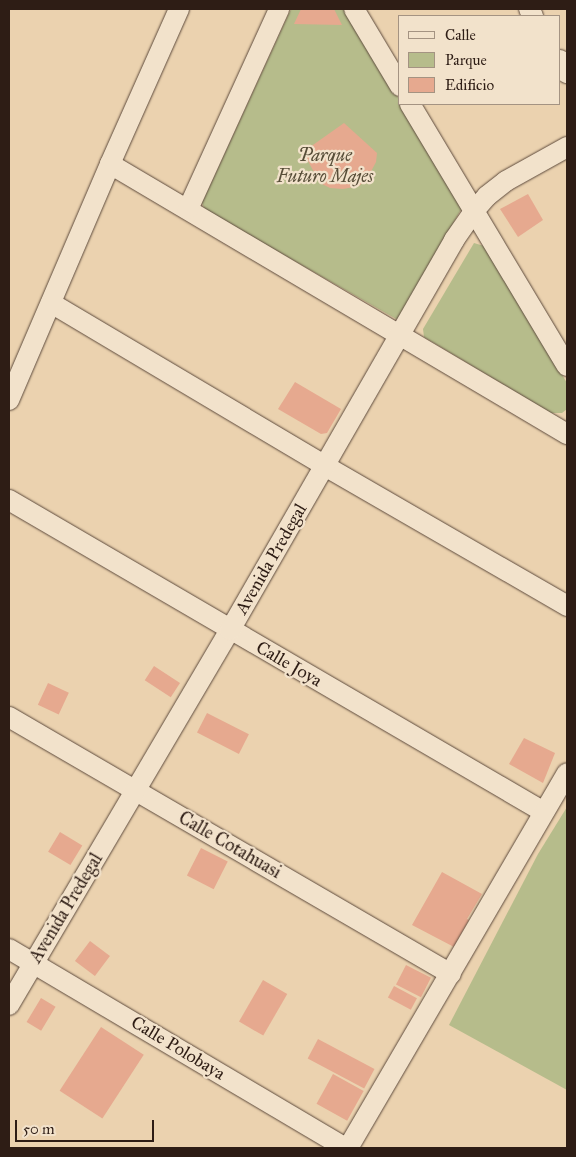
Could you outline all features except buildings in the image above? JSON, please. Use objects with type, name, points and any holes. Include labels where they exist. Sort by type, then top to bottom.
[{"type":"street","points":[[9,400],[110,164],[180,9]]},
{"type":"street","points":[[188,209],[279,9]]},
{"type":"street","points":[[354,9],[398,83]]},
{"type":"street","points":[[561,62],[567,73]]},
{"type":"street","points":[[411,105],[567,366]]},
{"type":"street","name":"Avenida Predegal","points":[[9,1005],[230,630],[402,334],[454,240],[474,211],[506,181],[567,147]]},
{"type":"street","points":[[110,164],[402,334],[567,434]]},
{"type":"street","points":[[51,302],[325,466],[567,606]]},
{"type":"street","name":"Calle Joya","points":[[9,500],[544,812]]},
{"type":"street","name":"Calle Cotahuasi","points":[[9,716],[451,974]]},
{"type":"street","points":[[347,1148],[451,974],[567,773]]},
{"type":"street","name":"Calle Polobaya","points":[[9,949],[347,1148]]},
{"type":"green space","name":"Parque Futuro Majes","points":[[291,9],[345,9],[398,97],[398,105],[403,105],[463,206],[398,320],[205,210],[202,203]]},
{"type":"green space","points":[[474,243],[484,246],[567,383],[567,409],[562,413],[551,413],[424,337],[423,329]]},
{"type":"green space","points":[[567,807],[567,1090],[449,1025],[538,854]]}]
